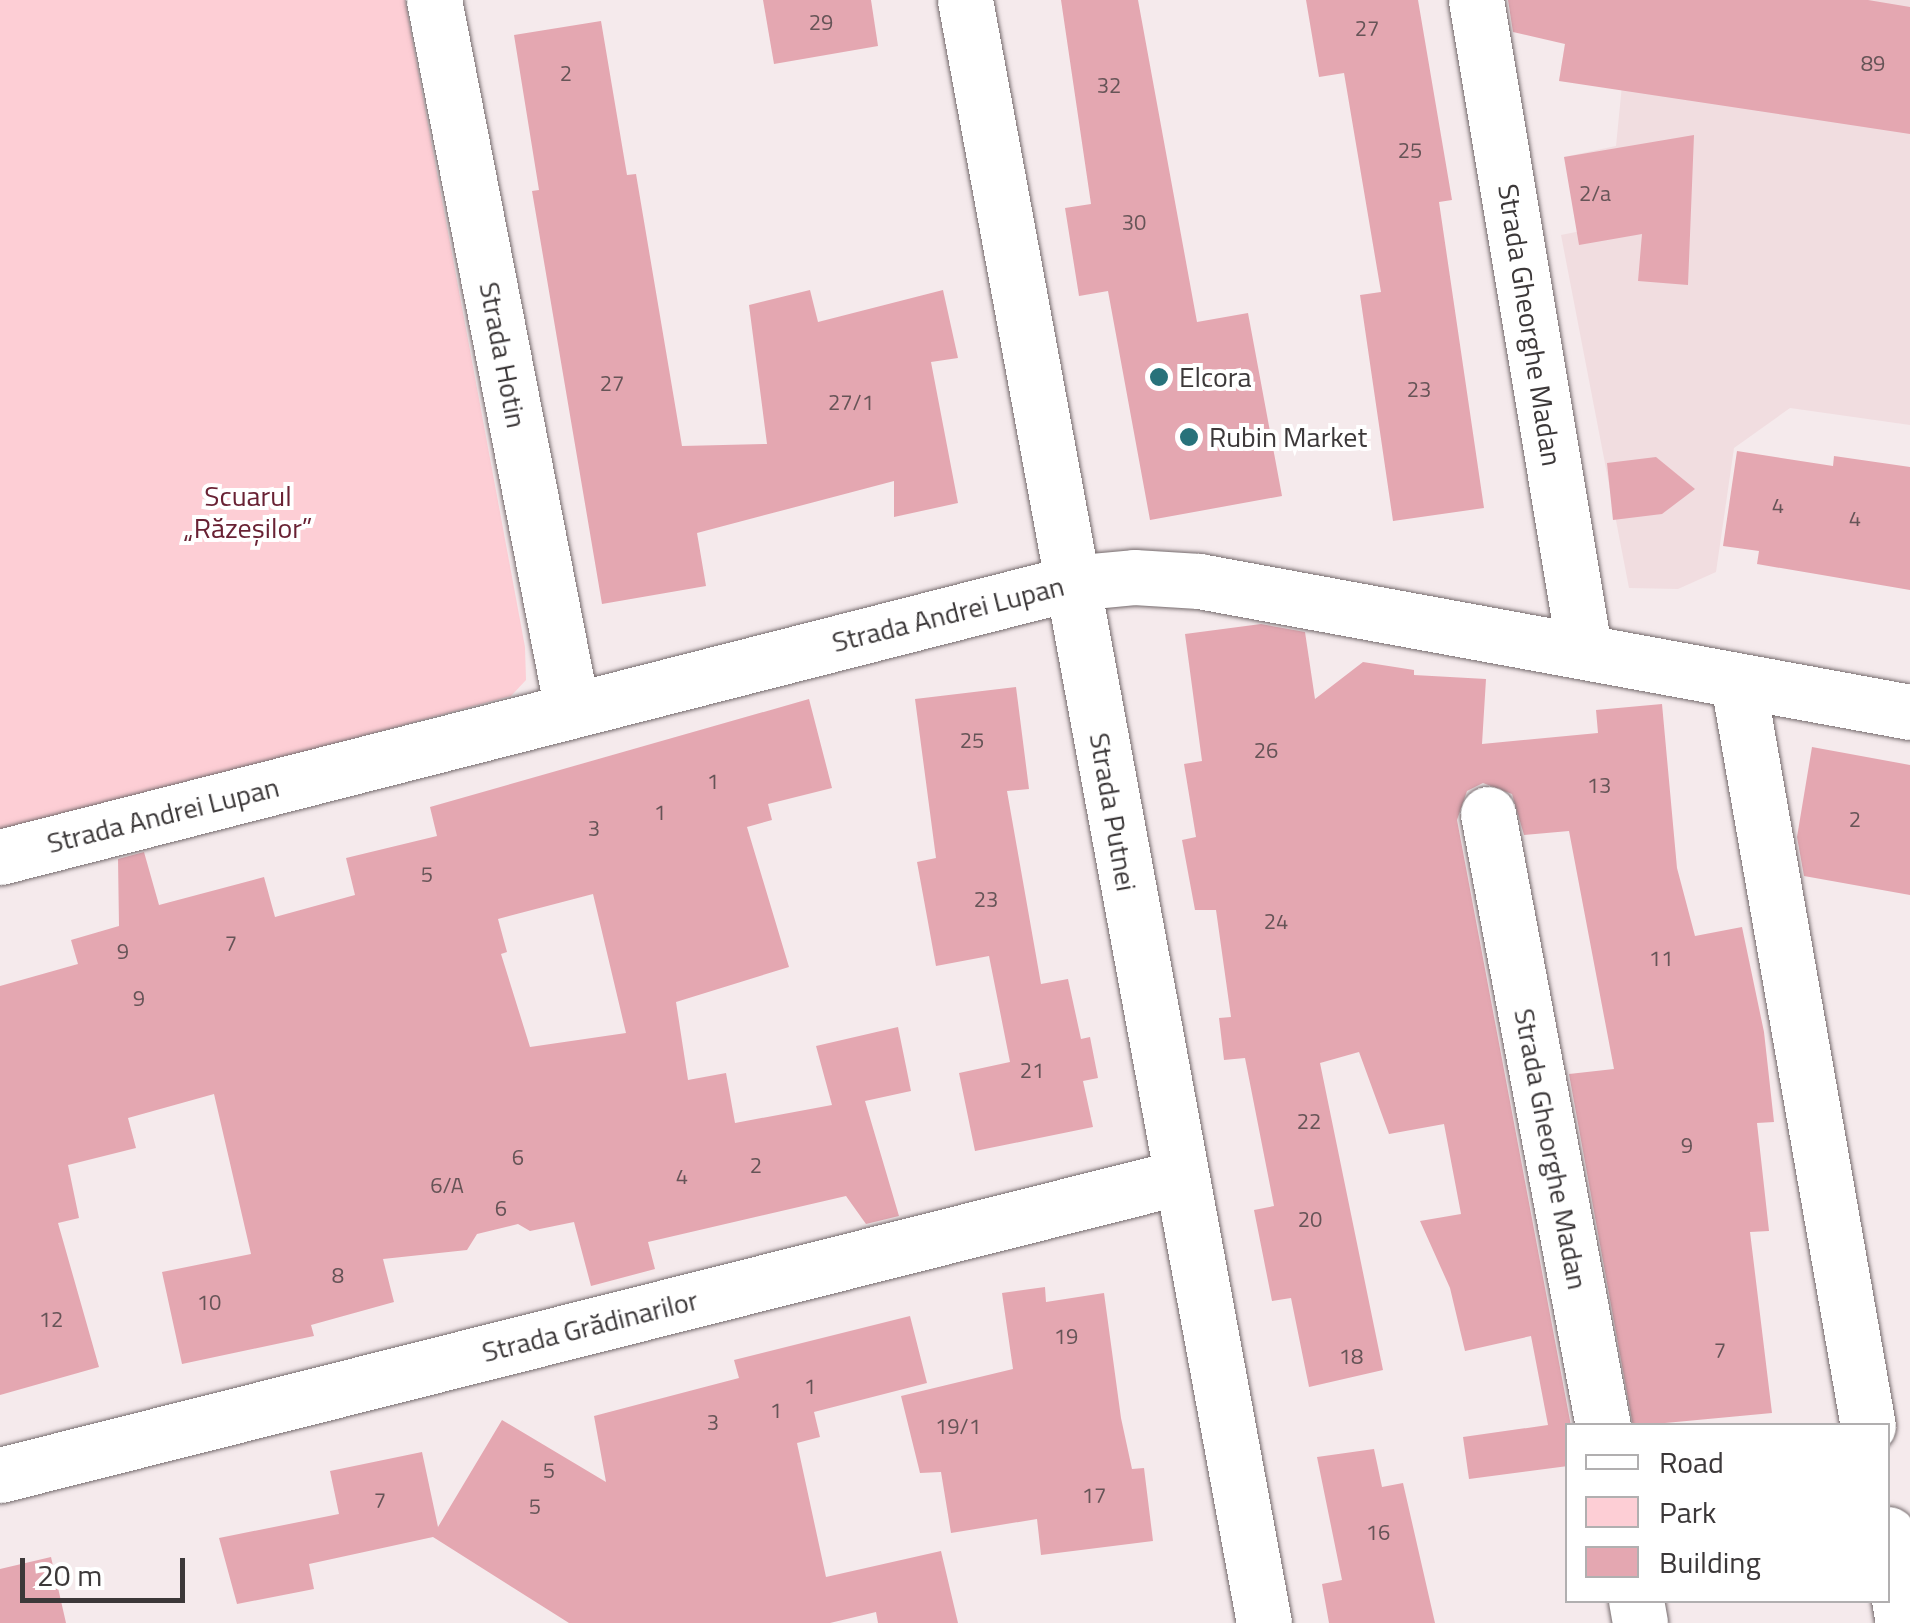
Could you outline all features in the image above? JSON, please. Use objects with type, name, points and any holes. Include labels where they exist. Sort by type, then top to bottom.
[{"type":"street","name":"Strada Hotin","points":[[434,0],[572,710]]},
{"type":"street","name":"Strada Putnei","points":[[964,0],[1264,1623]]},
{"type":"street","name":"Strada Gheorghe Madan","points":[[1476,0],[1584,650]]},
{"type":"street","name":"Strada Andrei Lupan","points":[[0,858],[1071,582],[1199,581],[1910,712]]},
{"type":"street","points":[[1738,683],[1867,1423]]},
{"type":"street","name":"Strada Gheorghe Madan","points":[[1488,814],[1602,1423]]},
{"type":"street","name":"Strada Grădinarilor","points":[[0,1475],[1180,1177]]},
{"type":"street","points":[[1890,1546],[1903,1623]]},
{"type":"shaded area","points":[[1516,0],[1910,0],[1910,425],[1790,408],[1734,448],[1716,572],[1678,589],[1629,588],[1561,235],[1586,230],[1564,157],[1616,146],[1622,85],[1559,81],[1566,37]]},
{"type":"green space","name":"Scuarul „Răzeșilor”","points":[[0,0],[405,0],[525,647],[526,680],[511,696],[0,834]]},
{"type":"building","points":[[763,0],[871,0],[878,46],[774,64]]},
{"type":"building","points":[[1061,0],[1138,0],[1197,322],[1248,313],[1282,496],[1150,520],[1108,291],[1079,296],[1065,208],[1091,204]]},
{"type":"building","points":[[1306,0],[1418,0],[1452,200],[1439,202],[1484,508],[1393,521],[1360,295],[1381,292],[1344,73],[1319,77]]},
{"type":"building","points":[[1508,0],[1868,0],[1910,7],[1910,134],[1559,81],[1565,44],[1513,32]]},
{"type":"building","points":[[601,21],[627,175],[636,174],[682,446],[767,444],[749,305],[810,290],[818,322],[943,290],[958,358],[931,362],[958,503],[894,517],[894,481],[697,533],[706,586],[602,604],[532,191],[539,190],[514,35]]},
{"type":"building","points":[[1694,135],[1688,285],[1638,281],[1642,234],[1579,245],[1564,157]]},
{"type":"building","points":[[1737,451],[1833,466],[1834,456],[1910,467],[1910,590],[1757,564],[1759,551],[1723,546]]},
{"type":"building","points":[[1656,457],[1695,489],[1662,514],[1613,520],[1607,463]]},
{"type":"building","points":[[1261,624],[1305,632],[1315,699],[1363,662],[1414,670],[1414,675],[1486,679],[1482,744],[1598,733],[1596,710],[1662,704],[1677,868],[1695,936],[1742,927],[1764,1032],[1774,1122],[1757,1123],[1769,1231],[1750,1232],[1772,1413],[1632,1423],[1569,1074],[1614,1069],[1569,831],[1524,835],[1512,794],[1483,783],[1467,791],[1457,820],[1570,1423],[1565,1423],[1565,1466],[1469,1479],[1463,1437],[1548,1425],[1531,1336],[1465,1351],[1450,1288],[1420,1221],[1461,1214],[1444,1124],[1389,1134],[1359,1052],[1320,1063],[1383,1370],[1309,1387],[1291,1298],[1272,1301],[1254,1210],[1274,1206],[1245,1058],[1224,1060],[1219,1018],[1231,1017],[1216,910],[1195,910],[1182,840],[1196,837],[1184,764],[1202,761],[1185,634]]},
{"type":"building","points":[[1016,687],[1029,789],[1007,791],[1041,984],[1068,979],[1081,1039],[1090,1037],[1098,1078],[1083,1081],[1093,1127],[975,1151],[959,1073],[1010,1062],[989,956],[936,966],[917,862],[936,858],[915,699]]},
{"type":"building","points":[[809,699],[832,788],[768,804],[772,820],[747,827],[789,967],[676,1002],[688,1080],[726,1073],[735,1123],[832,1105],[816,1046],[898,1027],[911,1091],[865,1101],[899,1216],[866,1224],[846,1196],[648,1242],[655,1269],[591,1286],[574,1222],[530,1231],[518,1224],[477,1234],[467,1250],[383,1259],[394,1302],[311,1325],[314,1336],[182,1364],[162,1272],[251,1254],[214,1094],[128,1118],[136,1148],[68,1165],[79,1218],[58,1223],[99,1367],[0,1395],[0,986],[78,964],[71,940],[119,926],[118,859],[144,852],[159,905],[264,877],[275,917],[355,895],[346,858],[437,836],[430,807]],"holes":[[[593,894],[626,1033],[530,1047],[501,954],[507,952],[498,919]]]},
{"type":"building","points":[[1812,747],[1910,765],[1910,895],[1804,876],[1797,837]]},
{"type":"building","points":[[1045,1287],[1046,1302],[1104,1293],[1121,1418],[1132,1469],[1144,1468],[1153,1541],[1041,1555],[1037,1519],[951,1533],[941,1472],[920,1473],[901,1396],[1013,1369],[1002,1293]]},
{"type":"building","points":[[910,1316],[927,1383],[814,1412],[820,1437],[797,1443],[826,1577],[941,1551],[958,1623],[878,1623],[876,1612],[830,1623],[569,1623],[433,1537],[309,1564],[314,1589],[237,1604],[219,1538],[339,1514],[330,1471],[422,1452],[438,1527],[502,1420],[606,1482],[594,1416],[739,1378],[734,1360]]},
{"type":"building","points":[[1374,1449],[1382,1487],[1403,1483],[1435,1623],[1329,1623],[1322,1584],[1342,1580],[1317,1457]]},
{"type":"building","points":[[51,1557],[66,1623],[0,1623],[0,1569]]},
{"type":"place","name":"Elcora","points":[[1159,377]]},
{"type":"place","name":"Rubin Market","points":[[1189,437]]}]
